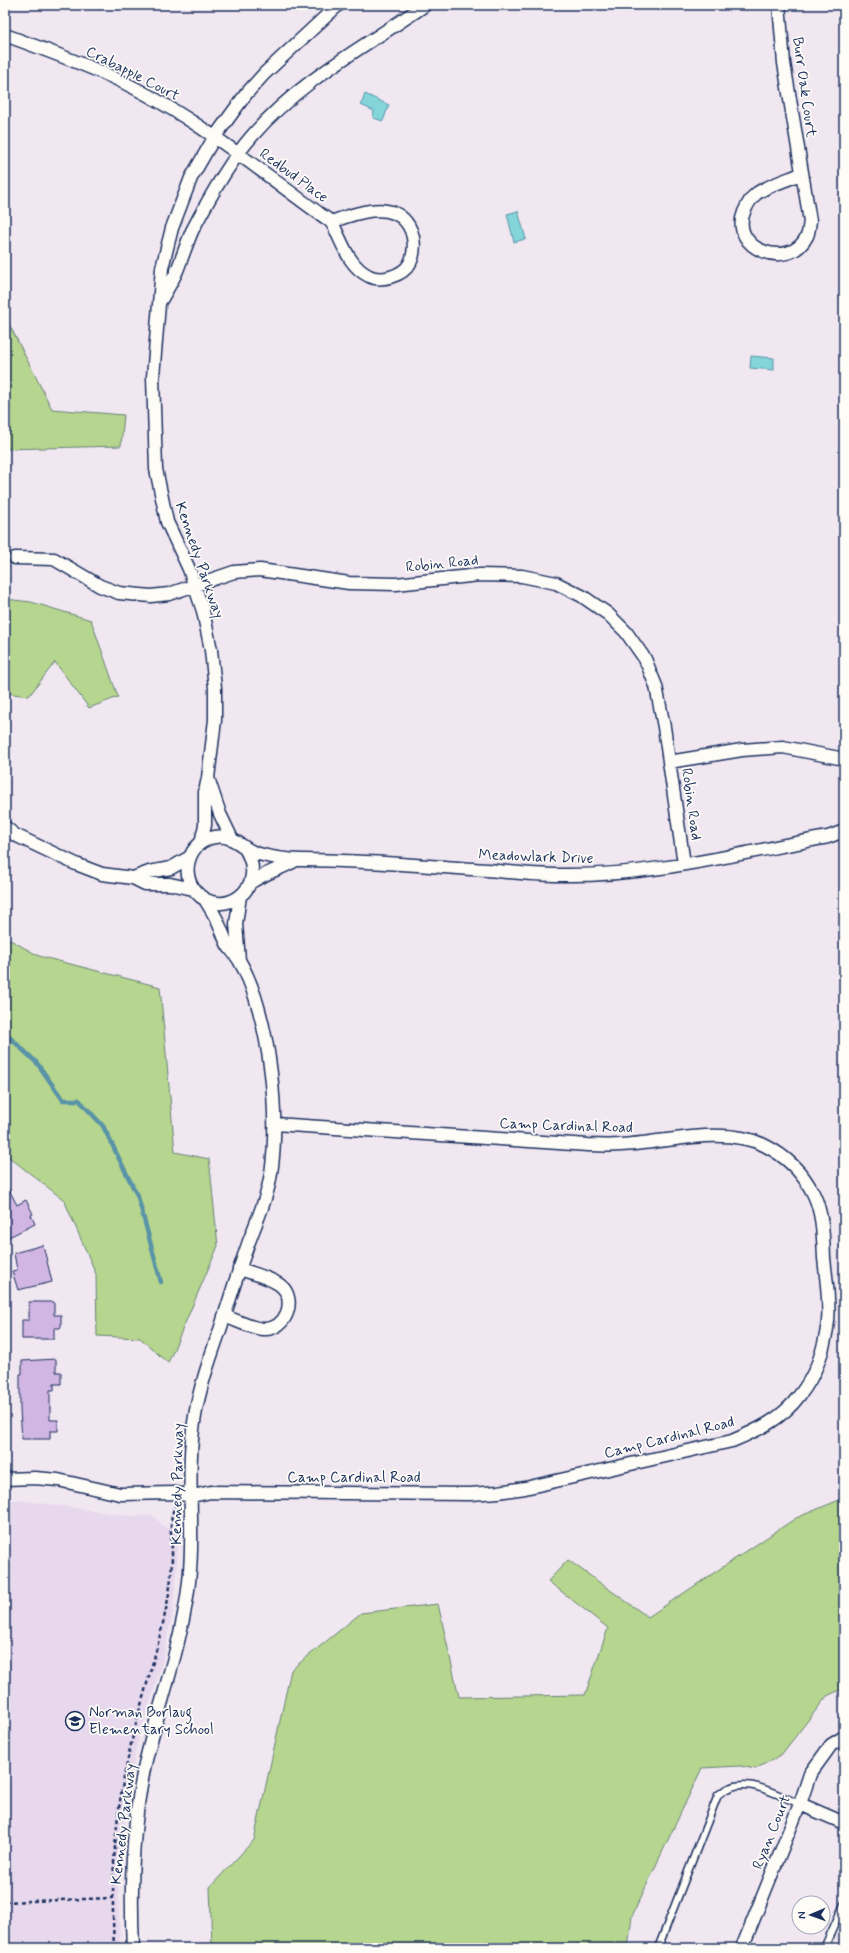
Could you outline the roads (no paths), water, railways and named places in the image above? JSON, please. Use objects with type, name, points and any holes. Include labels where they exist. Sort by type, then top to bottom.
[{"type":"street","name":"Kennedy Parkway","points":[[201,843],[206,825],[205,792],[208,778],[214,720],[215,688],[211,650],[203,611],[195,585],[167,522],[156,469],[153,377],[162,268],[172,228],[191,178],[214,138],[246,94],[264,74],[338,5]]},
{"type":"street","name":"Kennedy Parkway","points":[[159,304],[177,270],[192,232],[238,154],[252,136],[303,87],[340,60],[384,33],[425,5]]},
{"type":"street","name":"Burr Oak Court","points":[[779,5],[784,64],[801,174],[810,221],[807,236],[800,246],[788,253],[775,255],[762,252],[750,244],[743,231],[742,218],[747,205],[756,194],[801,174]]},
{"type":"street","name":"Crabapple Court","points":[[5,34],[104,73],[181,115],[238,154]]},
{"type":"street","name":"Redbud Place","points":[[238,154],[331,222],[349,258],[358,269],[369,276],[385,279],[398,273],[410,264],[413,251],[413,235],[406,222],[396,214],[379,209],[331,222]]},
{"type":"street","name":"Robin Road","points":[[15,558],[54,559],[100,586],[119,593],[151,596],[169,594],[234,572],[260,570],[349,583],[396,584],[479,575],[522,576],[556,583],[582,596],[608,614],[626,632],[645,659],[656,686],[684,864]]},
{"type":"street","points":[[669,762],[742,750],[783,747],[844,759]]},
{"type":"street","name":"Kennedy Parkway","points":[[208,778],[220,814],[232,839]]},
{"type":"street","points":[[5,827],[15,835],[76,864],[102,874],[133,878],[145,884],[170,884],[193,889],[204,898],[218,903],[229,902],[240,896],[248,888],[253,866],[250,856],[244,847],[232,839],[216,837],[197,845],[190,857],[187,874],[193,889]]},
{"type":"street","name":"Meadowlark Drive","points":[[244,847],[267,856],[296,860],[352,860],[558,876],[641,871],[828,837],[844,831]]},
{"type":"street","points":[[133,878],[149,872],[171,868],[190,857]]},
{"type":"street","name":"Meadowlark Drive","points":[[250,883],[260,876],[288,865],[296,860]]},
{"type":"street","name":"Kennedy Parkway","points":[[133,1948],[130,1901],[132,1856],[144,1768],[181,1632],[188,1589],[192,1545],[190,1515],[192,1496],[191,1449],[195,1417],[202,1382],[239,1269],[268,1189],[272,1165],[275,1124],[269,1058],[261,1019],[239,960],[236,924],[240,896]]},
{"type":"street","name":"Kennedy Parkway","points":[[204,898],[220,924],[229,947],[239,960]]},
{"type":"street","name":"Camp Cardinal Road","points":[[5,1478],[58,1480],[120,1494],[175,1493],[192,1496],[211,1492],[462,1494],[498,1492],[526,1488],[732,1440],[759,1429],[781,1415],[799,1396],[815,1371],[824,1343],[828,1320],[822,1220],[814,1194],[800,1171],[781,1154],[763,1144],[741,1137],[721,1136],[620,1145],[588,1145],[275,1124]]},
{"type":"street","points":[[224,1316],[263,1330],[273,1327],[286,1316],[289,1306],[288,1296],[281,1286],[271,1280],[239,1269]]},
{"type":"street","name":"Ryan Court","points":[[742,1948],[800,1804],[810,1774],[831,1745],[844,1737]]},
{"type":"street","points":[[800,1804],[844,1823]]},
{"type":"lane","points":[[658,1948],[718,1795],[726,1787],[738,1784],[749,1784],[800,1804]]},
{"type":"lane","points":[[824,1948],[844,1904]]},
{"type":"water","points":[[365,94],[389,105],[383,121],[373,118],[374,111],[361,105]]},
{"type":"water","points":[[518,211],[526,239],[514,242],[507,214]]},
{"type":"water","points":[[751,356],[774,358],[774,370],[750,368]]},
{"type":"waterway","points":[[5,1033],[37,1063],[63,1100],[79,1100],[103,1126],[138,1197],[161,1282]]},
{"type":"place","name":"Norman Borlaug Elementary School","points":[[75,1721]]}]
